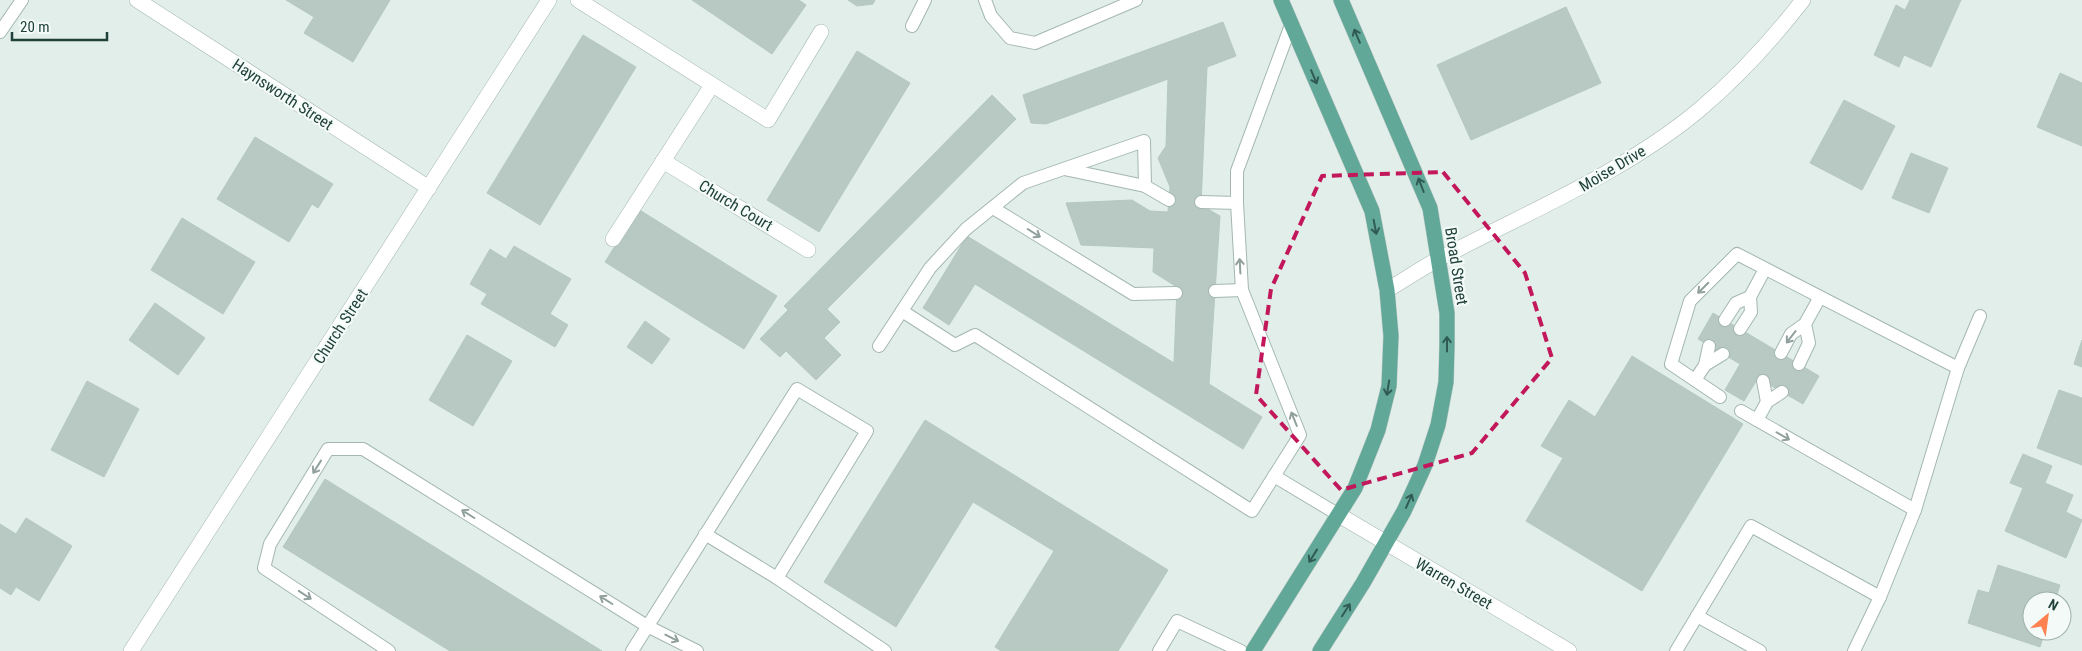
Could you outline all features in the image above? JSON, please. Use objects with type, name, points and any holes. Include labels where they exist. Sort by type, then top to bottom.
[{"type":"main road","points":[[1253,651],[1355,488],[1378,430],[1389,386],[1391,336],[1387,290],[1372,211],[1281,0]]},
{"type":"main road","name":"Broad Street","points":[[1320,651],[1386,544],[1404,511],[1425,465],[1438,425],[1446,382],[1448,345],[1447,313],[1430,208],[1341,0]]},
{"type":"street","name":"Haynsworth Street","points":[[137,0],[429,188]]},
{"type":"street","name":"Church Street","points":[[131,651],[549,0]]},
{"type":"street","points":[[578,0],[768,120],[821,32]]},
{"type":"street","name":"Moise Drive","points":[[1387,290],[1438,259],[1584,186],[1658,139],[1698,111],[1737,76],[1774,37],[1803,0]]},
{"type":"street","points":[[613,239],[712,85]]},
{"type":"street","name":"Church Court","points":[[663,161],[808,250]]},
{"type":"street","name":"Warren Street","points":[[1339,515],[1569,651]]},
{"type":"lane","points":[[0,32],[22,0]]},
{"type":"lane","points":[[912,26],[926,0]]},
{"type":"lane","points":[[985,0],[991,16],[1010,38],[1035,42],[1136,0]]},
{"type":"lane","points":[[902,311],[955,346],[975,335],[1252,511],[1300,435],[1242,290],[1237,171],[1291,25]]},
{"type":"lane","points":[[879,346],[930,268],[966,229],[1023,183],[1144,142],[1145,186]]},
{"type":"lane","points":[[1062,169],[1145,186],[1169,200]]},
{"type":"lane","points":[[1201,202],[1237,203]]},
{"type":"lane","points":[[992,208],[1133,294],[1176,293]]},
{"type":"lane","points":[[1720,397],[1671,364],[1690,302],[1737,254],[1958,368]]},
{"type":"lane","points":[[1740,329],[1751,312],[1750,297],[1765,269]]},
{"type":"lane","points":[[1215,292],[1242,290]]},
{"type":"lane","points":[[1725,320],[1736,303],[1750,297]]},
{"type":"lane","points":[[1781,353],[1791,334],[1805,324],[1820,297]]},
{"type":"lane","points":[[1854,651],[1880,597],[1915,510],[1958,368],[1980,316]]},
{"type":"lane","points":[[1799,364],[1809,343],[1805,324]]},
{"type":"lane","points":[[1695,380],[1705,365],[1709,346]]},
{"type":"lane","points":[[1705,365],[1723,354]]},
{"type":"lane","points":[[1763,381],[1767,402]]},
{"type":"lane","points":[[632,651],[797,389],[867,431],[777,578]]},
{"type":"lane","points":[[1757,420],[1767,402],[1782,392]]},
{"type":"lane","points":[[1741,411],[1915,510]]},
{"type":"lane","points":[[389,651],[264,568],[270,544],[328,449],[363,449],[648,626],[697,651]]},
{"type":"lane","points":[[1274,476],[1339,515]]},
{"type":"lane","points":[[1676,651],[1751,526],[1880,597]]},
{"type":"lane","points":[[705,534],[777,578],[885,651]]},
{"type":"lane","points":[[1697,616],[1760,651]]},
{"type":"lane","points":[[1160,651],[1177,621],[1241,651]]},
{"type":"highlighted area","points":[[1443,172],[1525,273],[1552,358],[1472,453],[1341,490],[1256,395],[1271,289],[1322,176]]},
{"type":"building","points":[[286,0],[390,0],[353,62],[304,33],[314,17]]},
{"type":"building","points":[[692,0],[799,0],[806,5],[772,54]]},
{"type":"building","points":[[848,0],[875,0],[873,4],[857,6]]},
{"type":"building","points":[[1910,0],[1961,0],[1931,67],[1904,55],[1899,67],[1874,55],[1896,5],[1905,10]]},
{"type":"building","points":[[1566,7],[1601,83],[1471,140],[1437,65]]},
{"type":"building","points":[[1223,22],[1236,56],[1207,67],[1201,205],[1220,216],[1209,384],[1262,417],[1243,449],[975,284],[949,325],[923,308],[967,236],[1174,363],[1177,287],[1153,272],[1154,248],[1081,245],[1066,203],[1132,200],[1150,211],[1168,212],[1170,187],[1158,158],[1166,146],[1168,79],[1046,124],[1031,123],[1023,95]]},
{"type":"building","points":[[583,35],[636,67],[540,225],[487,193]]},
{"type":"building","points":[[857,51],[910,83],[819,232],[767,200]]},
{"type":"building","points":[[2060,73],[2082,83],[2082,146],[2037,127]]},
{"type":"building","points":[[992,95],[1016,119],[827,309],[840,322],[824,338],[841,355],[816,380],[786,351],[780,357],[760,339],[788,310],[784,306]]},
{"type":"building","points":[[1844,100],[1895,126],[1862,190],[1810,163]]},
{"type":"building","points":[[255,137],[333,184],[318,208],[312,204],[289,242],[217,199]]},
{"type":"building","points":[[1911,153],[1948,168],[1929,213],[1892,198]]},
{"type":"building","points":[[638,209],[777,296],[744,349],[605,262]]},
{"type":"building","points":[[182,218],[255,262],[223,314],[151,270]]},
{"type":"building","points":[[514,246],[571,279],[550,314],[568,325],[555,347],[481,304],[487,294],[470,284],[490,249],[506,259]]},
{"type":"building","points":[[155,303],[205,338],[178,375],[129,340]]},
{"type":"building","points":[[1713,313],[1819,376],[1803,404],[1758,378],[1744,401],[1725,390],[1740,364],[1698,339]]},
{"type":"building","points":[[645,321],[670,339],[652,364],[627,347]]},
{"type":"building","points":[[467,335],[512,361],[473,426],[429,400]]},
{"type":"building","points":[[2082,340],[2082,367],[2074,364]]},
{"type":"building","points":[[1632,356],[1743,424],[1642,591],[1526,521],[1563,458],[1541,446],[1569,400],[1595,417]]},
{"type":"building","points":[[87,381],[139,409],[104,477],[51,450]]},
{"type":"building","points":[[2059,390],[2082,398],[2082,465],[2037,448]]},
{"type":"building","points":[[925,420],[1168,570],[1118,651],[1001,651],[995,647],[1054,551],[973,502],[896,627],[824,582]]},
{"type":"building","points":[[2023,454],[2052,466],[2045,483],[2073,495],[2066,512],[2082,520],[2066,558],[2005,531],[2023,488],[2010,483]]},
{"type":"building","points":[[325,479],[602,651],[450,651],[283,547]]},
{"type":"building","points":[[26,518],[72,546],[39,601],[16,587],[11,595],[0,588],[0,524],[16,534]]},
{"type":"building","points":[[1998,565],[2060,585],[2058,591],[2022,591],[2022,641],[1968,623],[1978,590],[1989,593]]},
{"type":"building","points":[[2022,641],[2042,641],[2040,647]]}]
